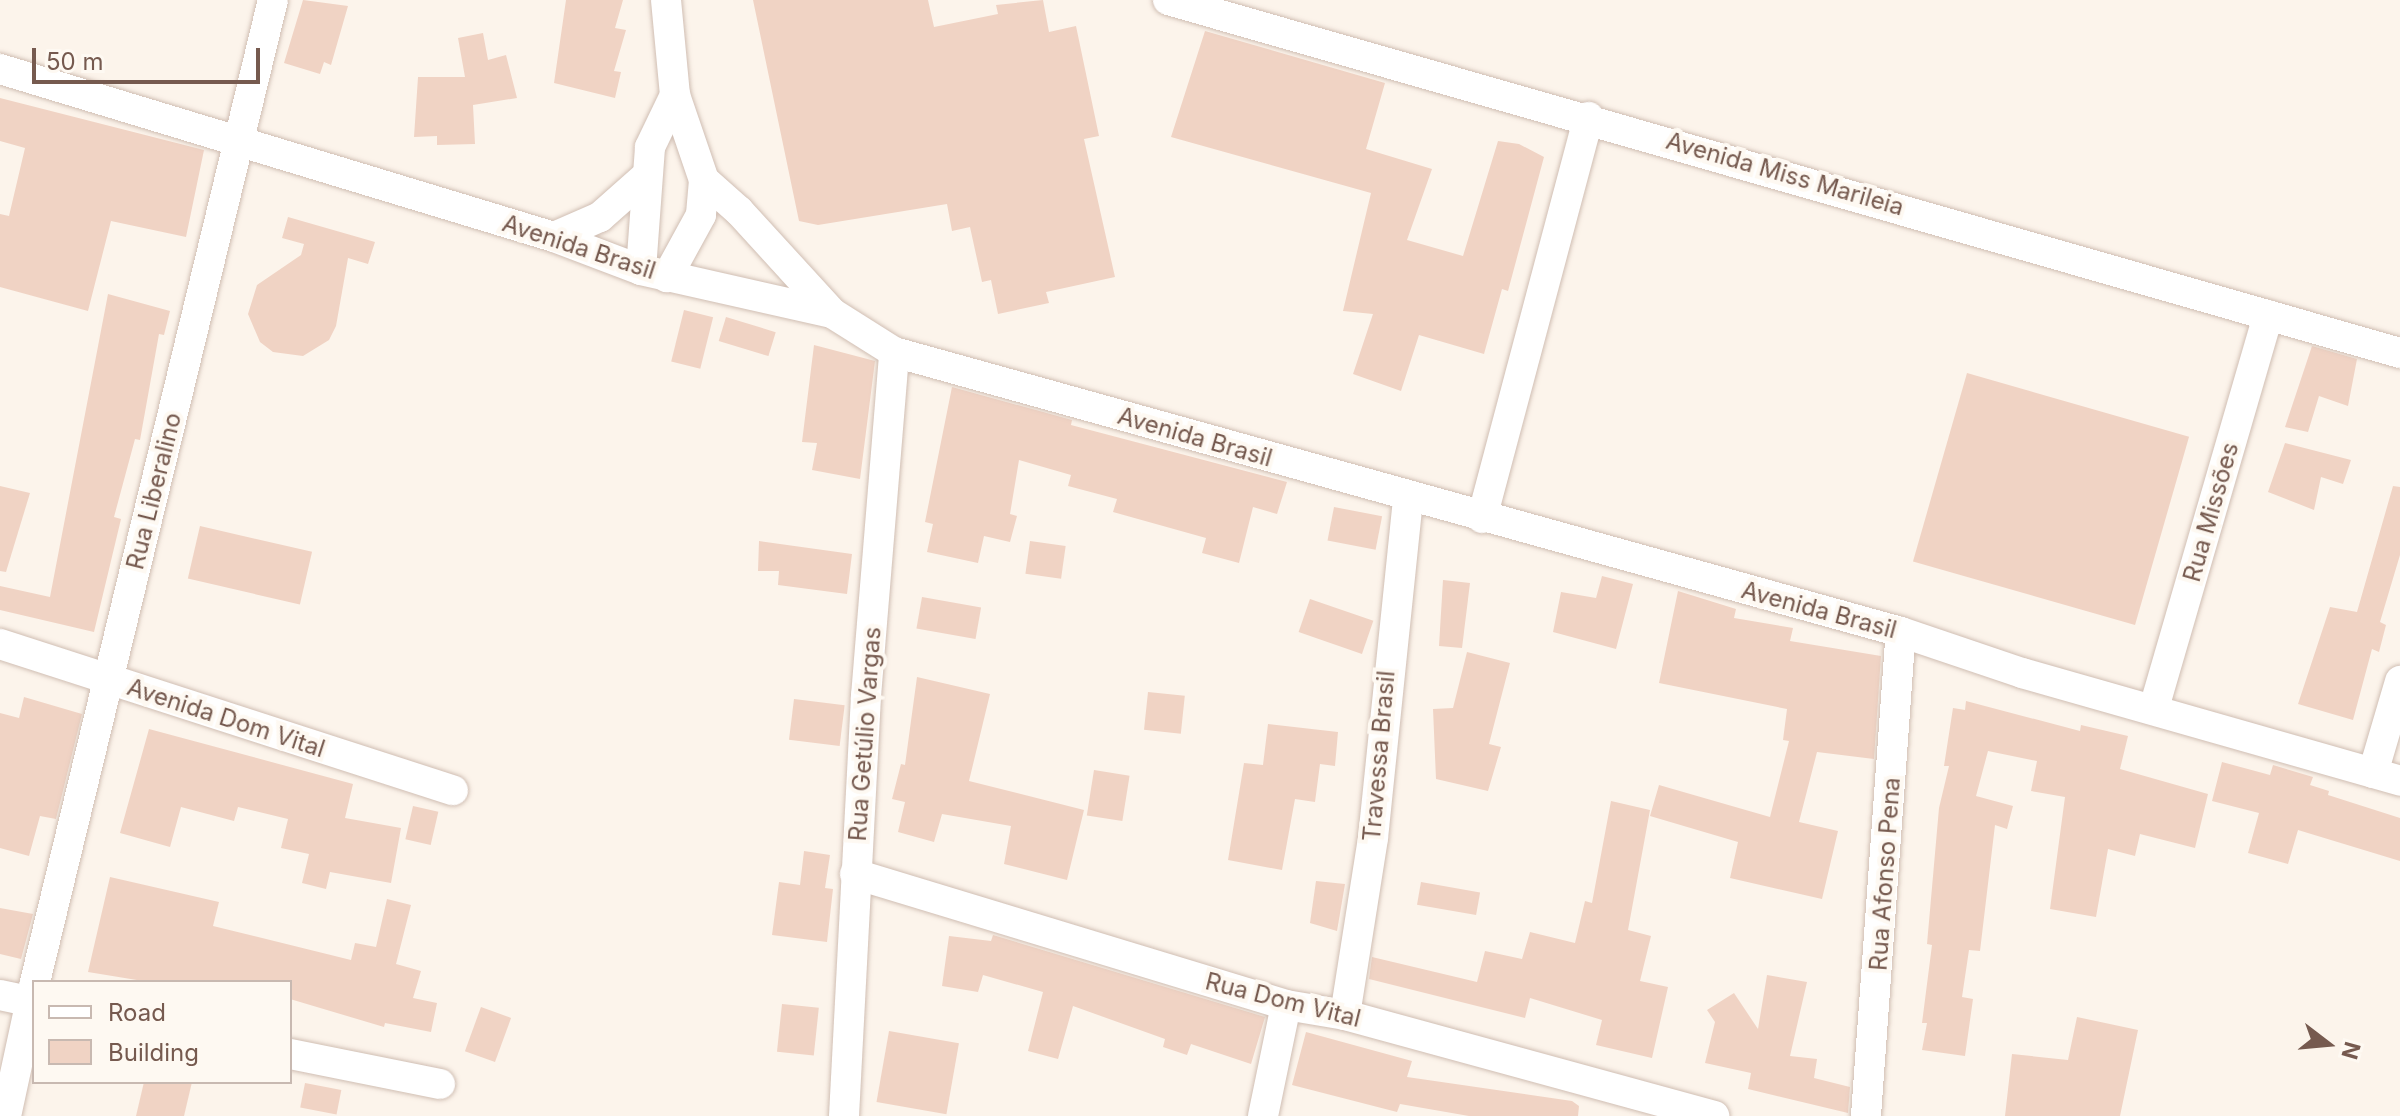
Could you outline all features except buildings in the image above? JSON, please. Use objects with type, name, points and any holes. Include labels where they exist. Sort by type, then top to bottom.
[{"type":"street","name":"Rua Liberalino","points":[[36,980],[107,680],[242,142],[273,0]]},
{"type":"street","points":[[654,273],[701,215],[704,180],[675,95],[666,0]]},
{"type":"street","name":"Avenida Miss Marileia","points":[[1168,0],[1589,117],[2400,353]]},
{"type":"street","name":"Avenida Brasil","points":[[0,69],[554,237],[654,273],[832,313],[894,352],[1482,518],[1901,632],[2387,777]]},
{"type":"street","points":[[654,273],[645,177],[662,115],[675,95]]},
{"type":"street","points":[[1482,518],[1589,117]]},
{"type":"street","points":[[554,237],[600,217],[645,177]]},
{"type":"street","points":[[704,180],[739,211],[832,313]]},
{"type":"street","name":"Rua Missões","points":[[2154,708],[2268,315]]},
{"type":"street","name":"Rua Getúlio Vargas","points":[[844,1116],[855,874],[894,352]]},
{"type":"street","name":"Travessa Brasil","points":[[1345,1015],[1373,838],[1408,497]]},
{"type":"street","name":"Rua Afonso Pena","points":[[1866,1116],[1901,632]]},
{"type":"street","name":"Avenida Dom Vital","points":[[0,644],[453,790]]},
{"type":"street","points":[[2387,777],[2400,681]]},
{"type":"street","name":"Rua Dom Vital","points":[[855,874],[1286,1005],[1345,1015],[1714,1116]]},
{"type":"street","points":[[0,995],[32,993]]},
{"type":"street","name":"Rua Liberalino","points":[[6,1116],[32,998]]},
{"type":"street","points":[[1263,1116],[1286,1005]]},
{"type":"street","points":[[292,1054],[440,1084]]}]
